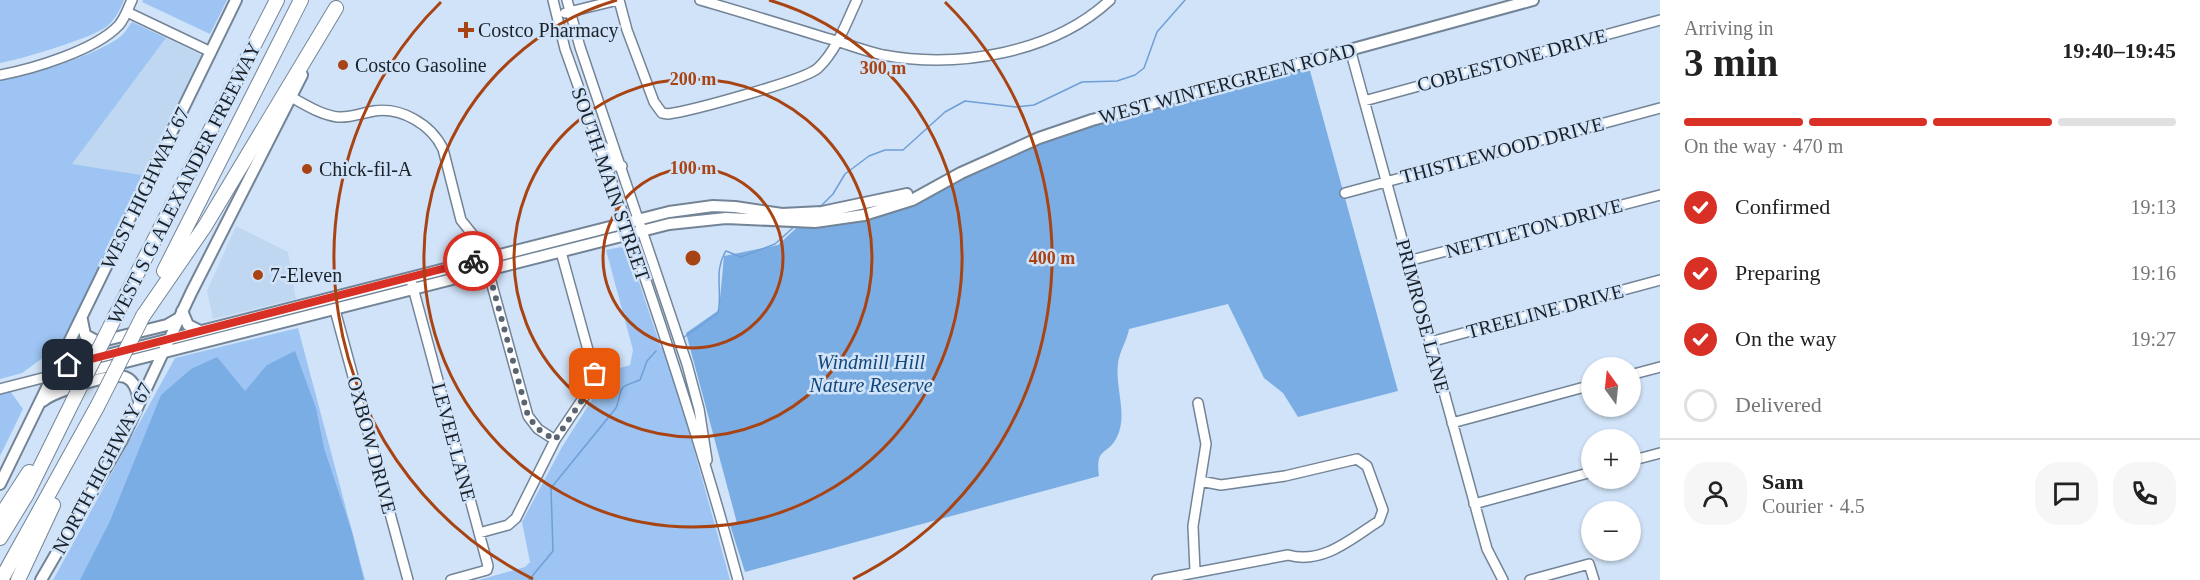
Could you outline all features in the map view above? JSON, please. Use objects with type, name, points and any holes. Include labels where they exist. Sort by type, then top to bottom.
[{"type":"highway","name":"WEST S G ALEXANDER FREEWAY","points":[[63,420],[277,0]]},
{"type":"highway","name":"WEST S G ALEXANDER FREEWAY","points":[[71,459],[301,0]]},
{"type":"highway","points":[[143,316],[205,225],[338,4]]},
{"type":"highway","points":[[0,517],[63,420]]},
{"type":"highway","points":[[0,538],[27,494],[63,420]]},
{"type":"highway","points":[[1,580],[71,459]]},
{"type":"highway","points":[[18,580],[47,521],[71,459]]},
{"type":"main road","name":"WEST HIGHWAY 67","points":[[54,375],[236,0]]},
{"type":"main road","name":"WEST WINTERGREEN ROAD","points":[[54,375],[62,378],[162,354],[629,234],[697,220],[779,218],[822,221],[864,215],[912,200],[928,189],[1039,138],[1071,127],[1533,0]]},
{"type":"main road","points":[[162,354],[338,4]]},
{"type":"main road","name":"WEST WINTERGREEN ROAD","points":[[54,375],[68,365],[639,219],[713,206],[735,207],[779,218],[846,209],[928,189]]},
{"type":"main road","points":[[284,310],[288,322]]},
{"type":"main road","points":[[82,319],[85,335],[98,342],[167,325],[181,314]]},
{"type":"main road","points":[[181,314],[188,325],[200,331]]},
{"type":"main road","name":"NORTH HIGHWAY 67","points":[[41,580],[122,440],[162,354]]},
{"type":"main road","points":[[0,484],[54,375]]},
{"type":"main road","points":[[38,406],[56,392],[118,376],[129,379],[136,387],[139,401]]},
{"type":"street","points":[[0,75],[74,52],[108,34],[120,24],[132,0]]},
{"type":"street","name":"SOUTH MAIN STREET","points":[[553,0],[586,108],[674,367],[696,440],[708,469]]},
{"type":"street","name":"SOUTH MAIN STREET","points":[[567,0],[687,363],[705,437],[708,469]]},
{"type":"street","points":[[557,15],[619,0],[627,30],[654,102],[662,113],[668,114],[808,76],[824,62],[858,0]]},
{"type":"street","points":[[700,0],[877,53],[920,59],[996,53],[1038,44],[1068,31],[1110,0]]},
{"type":"street","points":[[126,12],[211,52]]},
{"type":"street","name":"COBLESTONE DRIVE","points":[[1364,101],[1660,20]]},
{"type":"street","name":"PRIMROSE LANE","points":[[1350,49],[1474,504],[1487,549],[1503,580]]},
{"type":"street","points":[[291,97],[331,116],[346,117],[385,110],[418,121],[442,146],[461,220],[481,245],[528,416],[538,429],[555,440]]},
{"type":"street","points":[[586,108],[600,104]]},
{"type":"street","name":"THISTLEWOOD DRIVE","points":[[1345,193],[1660,108]]},
{"type":"street","points":[[598,143],[608,150],[614,166],[622,166]]},
{"type":"street","name":"NETTLETON DRIVE","points":[[1408,261],[1660,195]]},
{"type":"street","points":[[479,533],[508,525],[516,518],[555,440],[596,379],[561,252]]},
{"type":"street","name":"LEVEE LANE","points":[[410,278],[487,570],[451,580]]},
{"type":"street","name":"TREELINE DRIVE","points":[[1430,342],[1660,280]]},
{"type":"street","name":"OXBOW DRIVE","points":[[335,310],[408,580]]},
{"type":"street","points":[[674,367],[687,363]]},
{"type":"street","points":[[1641,372],[1660,367]]},
{"type":"street","points":[[0,389],[54,375]]},
{"type":"street","points":[[1452,423],[1581,388]]},
{"type":"street","points":[[1195,571],[1193,526],[1206,444],[1198,403]]},
{"type":"street","points":[[1641,458],[1660,453]]},
{"type":"street","points":[[1157,580],[1288,555],[1303,558],[1331,551],[1379,521],[1383,510],[1367,466],[1357,459],[1285,476],[1221,485],[1200,481]]},
{"type":"street","points":[[708,469],[738,580]]},
{"type":"street","points":[[1474,504],[1581,475]]},
{"type":"street","points":[[1530,580],[1589,564],[1594,580]]},
{"type":"shaded area","points":[[0,0],[124,0],[112,21],[97,32],[55,48],[0,63]]},
{"type":"shaded area","points":[[143,0],[227,0],[210,34],[142,2]]},
{"type":"shaded area","points":[[132,22],[166,38],[72,164],[142,175],[62,344],[22,373],[0,379],[0,80],[45,70],[110,44],[125,32]]},
{"type":"shaded area","points":[[166,38],[201,55],[142,175],[72,164]]},
{"type":"shaded area","points":[[236,226],[288,252],[296,299],[213,319],[207,291]]},
{"type":"shaded area","points":[[621,247],[629,252],[661,348],[666,348],[730,580],[479,580],[525,567],[530,562],[522,522],[562,447],[604,381],[603,373],[630,365],[633,350],[606,250]]},
{"type":"shaded area","points":[[298,328],[365,580],[53,580],[175,358]]},
{"type":"shaded area","points":[[10,391],[23,409],[0,456],[0,393]]},
{"type":"green space","name":"Windmill Hill Nature Reserve","points":[[1309,67],[1398,391],[1298,417],[1283,393],[1264,378],[1228,304],[1129,329],[1118,364],[1120,428],[1113,443],[1101,455],[1098,466],[1099,476],[745,572],[730,525],[737,523],[686,333],[719,310],[724,256],[778,245],[806,219],[905,204],[1071,131]]},
{"type":"green space","points":[[295,351],[316,408],[324,448],[352,532],[364,580],[80,580],[110,521],[161,395],[191,369],[217,357],[245,391],[267,365]]},
{"type":"waterway","points":[[819,208],[833,194],[845,174],[869,156],[885,150],[903,150],[945,112],[965,101],[1016,107],[1034,105],[1082,82],[1117,81],[1135,75],[1144,68],[1157,32],[1185,0]]},
{"type":"waterway","points":[[683,338],[718,313],[720,266],[726,251],[741,257],[775,244],[796,225]]},
{"type":"waterway","points":[[529,580],[553,551],[551,488],[616,408],[623,387],[640,380],[647,361],[656,351]]},
{"type":"way so far","points":[[473,261],[485,258],[528,416],[538,429],[555,440],[595,381],[595,374]]},
{"type":"place","name":"Costco Pharmacy","points":[[466,30]]},
{"type":"place","name":"Costco Gasoline","points":[[343,65]]},
{"type":"place","name":"Chick-fil-A","points":[[307,169]]},
{"type":"place","name":"7-Eleven","points":[[258,275]]},
{"type":"route","points":[[68,365],[473,261]]}]
